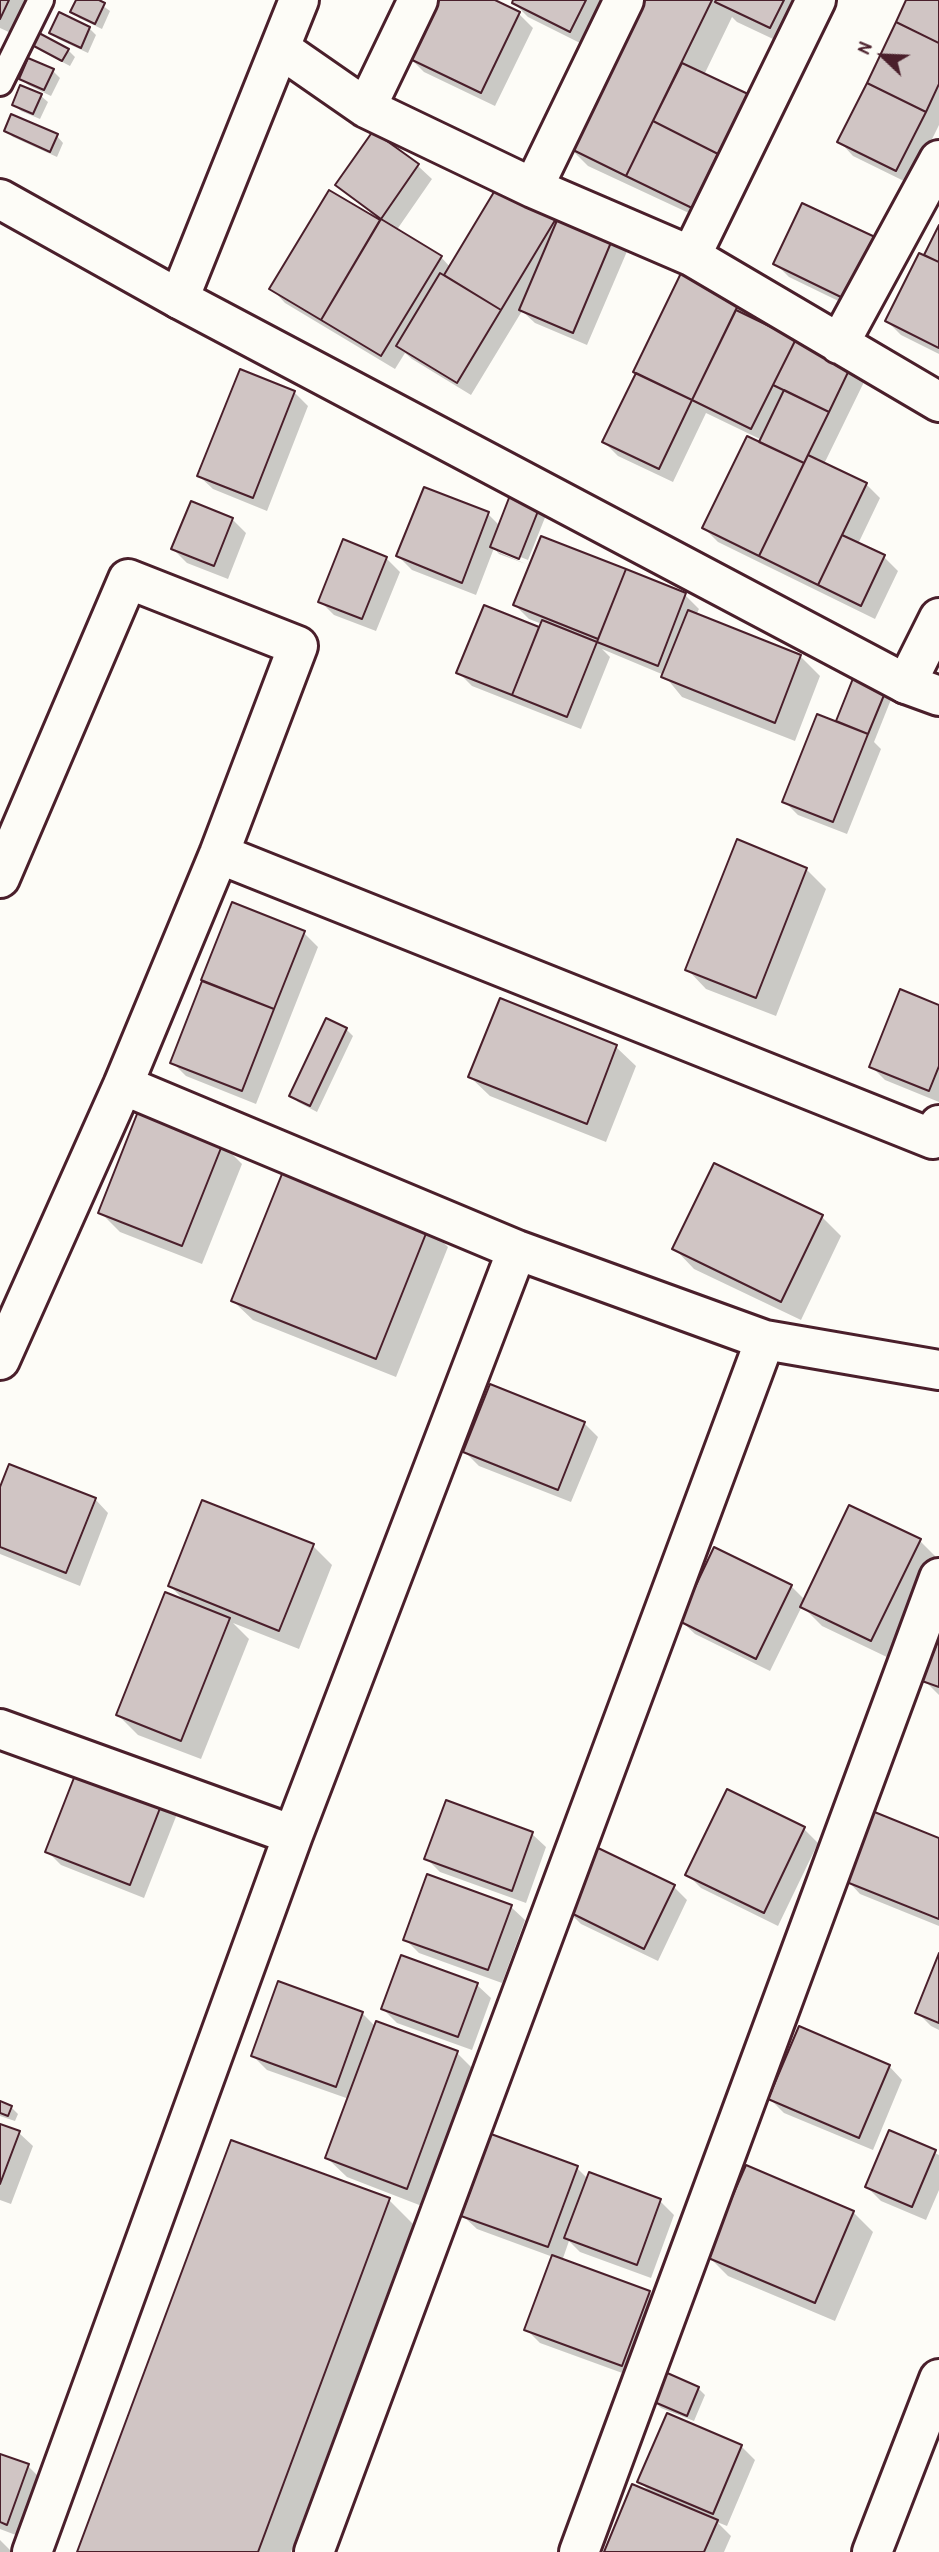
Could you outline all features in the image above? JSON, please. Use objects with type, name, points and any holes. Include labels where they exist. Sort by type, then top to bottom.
[{"type":"street","points":[[179,299],[299,0]]},
{"type":"street","points":[[366,108],[418,0]]},
{"type":"street","points":[[533,188],[624,0]]},
{"type":"street","points":[[691,256],[816,0]]},
{"type":"street","points":[[281,49],[366,108],[533,188],[691,256],[939,402]]},
{"type":"street","points":[[839,344],[939,160]]},
{"type":"street","points":[[0,199],[179,299],[922,690],[939,618]]},
{"type":"street","points":[[0,878],[128,579],[298,646],[219,854],[123,1085],[0,1360]]},
{"type":"street","points":[[219,854],[933,1139],[939,1125]]},
{"type":"street","points":[[123,1085],[517,1250],[765,1339],[939,1370]]},
{"type":"street","points":[[32,2552],[293,1835],[517,1250]]},
{"type":"street","points":[[314,2552],[765,1339]]},
{"type":"street","points":[[579,2552],[939,1578]]},
{"type":"street","points":[[0,1729],[293,1835]]},
{"type":"street","points":[[872,2552],[939,2379]]},
{"type":"lane","points":[[0,83],[40,0]]},
{"type":"building","points":[[0,0],[9,0],[0,19]]},
{"type":"building","points":[[76,0],[99,0],[105,3],[95,24],[70,12]]},
{"type":"building","points":[[437,0],[495,0],[520,12],[481,93],[408,58]]},
{"type":"building","points":[[513,0],[586,0],[570,32],[512,3]]},
{"type":"building","points":[[638,0],[712,0],[626,176],[567,147]]},
{"type":"building","points":[[784,0],[770,28],[715,2]]},
{"type":"building","points":[[906,0],[939,0],[939,43],[896,22]]},
{"type":"building","points":[[59,12],[90,27],[81,48],[49,33]]},
{"type":"building","points":[[896,22],[939,43],[939,84],[926,112],[867,83]]},
{"type":"building","points":[[39,33],[69,49],[62,61],[32,45]]},
{"type":"building","points":[[28,58],[54,69],[44,90],[19,79]]},
{"type":"building","points":[[682,63],[748,94],[718,154],[653,121]]},
{"type":"building","points":[[867,83],[926,112],[896,171],[837,142]]},
{"type":"building","points":[[20,85],[42,94],[33,114],[12,105]]},
{"type":"building","points":[[11,114],[58,134],[50,152],[4,131]]},
{"type":"building","points":[[653,121],[718,154],[692,208],[626,176]]},
{"type":"building","points":[[373,131],[419,164],[381,219],[335,185]]},
{"type":"building","points":[[503,177],[560,212],[501,310],[444,275]]},
{"type":"building","points":[[329,190],[380,220],[321,320],[269,289]]},
{"type":"building","points":[[802,203],[875,237],[845,299],[773,264]]},
{"type":"building","points":[[561,211],[615,233],[573,333],[519,310]]},
{"type":"building","points":[[381,219],[442,256],[381,356],[321,320]]},
{"type":"building","points":[[939,225],[939,262],[924,255]]},
{"type":"building","points":[[919,253],[939,262],[939,348],[885,321]]},
{"type":"building","points":[[683,269],[742,297],[692,400],[633,372]]},
{"type":"building","points":[[440,273],[501,310],[457,383],[396,346]]},
{"type":"building","points":[[736,310],[796,339],[751,429],[692,400]]},
{"type":"building","points":[[796,339],[851,366],[829,412],[773,385]]},
{"type":"building","points":[[240,369],[295,391],[253,498],[197,476]]},
{"type":"building","points":[[636,373],[692,400],[659,469],[602,442]]},
{"type":"building","points":[[784,390],[829,412],[804,463],[759,442]]},
{"type":"building","points":[[747,436],[804,463],[759,556],[702,528]]},
{"type":"building","points":[[808,455],[867,483],[818,585],[759,556]]},
{"type":"building","points":[[514,485],[544,496],[519,559],[490,547]]},
{"type":"building","points":[[424,487],[489,512],[462,583],[396,556]]},
{"type":"building","points":[[191,501],[233,518],[214,566],[171,549]]},
{"type":"building","points":[[842,535],[885,555],[861,606],[818,585]]},
{"type":"building","points":[[541,536],[626,569],[598,639],[513,605]]},
{"type":"building","points":[[343,539],[387,557],[362,619],[318,602]]},
{"type":"building","points":[[626,569],[686,593],[658,666],[597,642]]},
{"type":"building","points":[[484,605],[539,627],[512,695],[456,673]]},
{"type":"building","points":[[688,610],[801,655],[775,723],[661,677]]},
{"type":"building","points":[[542,620],[597,642],[567,717],[512,695]]},
{"type":"building","points":[[856,671],[889,683],[868,734],[836,721]]},
{"type":"building","points":[[817,714],[868,734],[833,822],[782,802]]},
{"type":"building","points":[[737,839],[807,868],[756,998],[685,970]]},
{"type":"building","points":[[232,902],[305,931],[274,1009],[201,980]]},
{"type":"building","points":[[202,981],[274,1009],[242,1091],[170,1063]]},
{"type":"building","points":[[900,989],[939,1005],[939,1066],[929,1091],[869,1067]]},
{"type":"building","points":[[500,998],[617,1045],[587,1124],[468,1077]]},
{"type":"building","points":[[326,1018],[347,1028],[310,1106],[289,1096]]},
{"type":"building","points":[[139,1109],[223,1143],[182,1246],[98,1213]]},
{"type":"building","points":[[714,1163],[823,1215],[781,1302],[672,1249]]},
{"type":"building","points":[[284,1169],[429,1226],[376,1359],[231,1301]]},
{"type":"building","points":[[490,1384],[585,1422],[558,1490],[463,1452]]},
{"type":"building","points":[[9,1464],[96,1498],[66,1573],[0,1547],[0,1487]]},
{"type":"building","points":[[202,1500],[314,1544],[279,1631],[168,1586]]},
{"type":"building","points":[[849,1505],[921,1539],[871,1641],[800,1607]]},
{"type":"building","points":[[714,1547],[792,1585],[756,1659],[679,1621]]},
{"type":"building","points":[[165,1592],[230,1618],[181,1741],[116,1715]]},
{"type":"building","points":[[939,1638],[939,1687],[922,1681]]},
{"type":"building","points":[[79,1765],[164,1798],[130,1885],[45,1852]]},
{"type":"building","points":[[727,1789],[805,1827],[764,1913],[685,1875]]},
{"type":"building","points":[[446,1800],[533,1832],[512,1891],[424,1859]]},
{"type":"building","points":[[872,1811],[939,1838],[939,1919],[844,1881]]},
{"type":"building","points":[[596,1847],[675,1885],[644,1949],[565,1910]]},
{"type":"building","points":[[427,1874],[512,1905],[488,1970],[403,1940]]},
{"type":"building","points":[[939,1953],[939,2023],[915,2013]]},
{"type":"building","points":[[401,1955],[478,1983],[458,2037],[381,2009]]},
{"type":"building","points":[[278,1981],[363,2012],[336,2087],[251,2056]]},
{"type":"building","points":[[376,2021],[458,2051],[407,2189],[325,2158]]},
{"type":"building","points":[[799,2026],[890,2065],[859,2138],[768,2099]]},
{"type":"building","points":[[0,2101],[12,2106],[8,2116],[0,2113]]},
{"type":"building","points":[[0,2124],[20,2131],[0,2184]]},
{"type":"building","points":[[889,2130],[936,2150],[912,2207],[865,2187]]},
{"type":"building","points":[[491,2134],[578,2166],[548,2247],[461,2216]]},
{"type":"building","points":[[231,2140],[390,2198],[258,2552],[77,2552]]},
{"type":"building","points":[[746,2165],[854,2211],[815,2303],[706,2257]]},
{"type":"building","points":[[589,2172],[661,2199],[637,2265],[564,2238]]},
{"type":"building","points":[[552,2255],[650,2291],[622,2366],[524,2330]]},
{"type":"building","points":[[665,2372],[699,2387],[687,2416],[652,2401]]},
{"type":"building","points":[[667,2413],[742,2445],[713,2514],[637,2482]]},
{"type":"building","points":[[0,2454],[29,2464],[7,2525],[0,2522]]},
{"type":"building","points":[[632,2484],[718,2520],[704,2552],[604,2552]]}]
